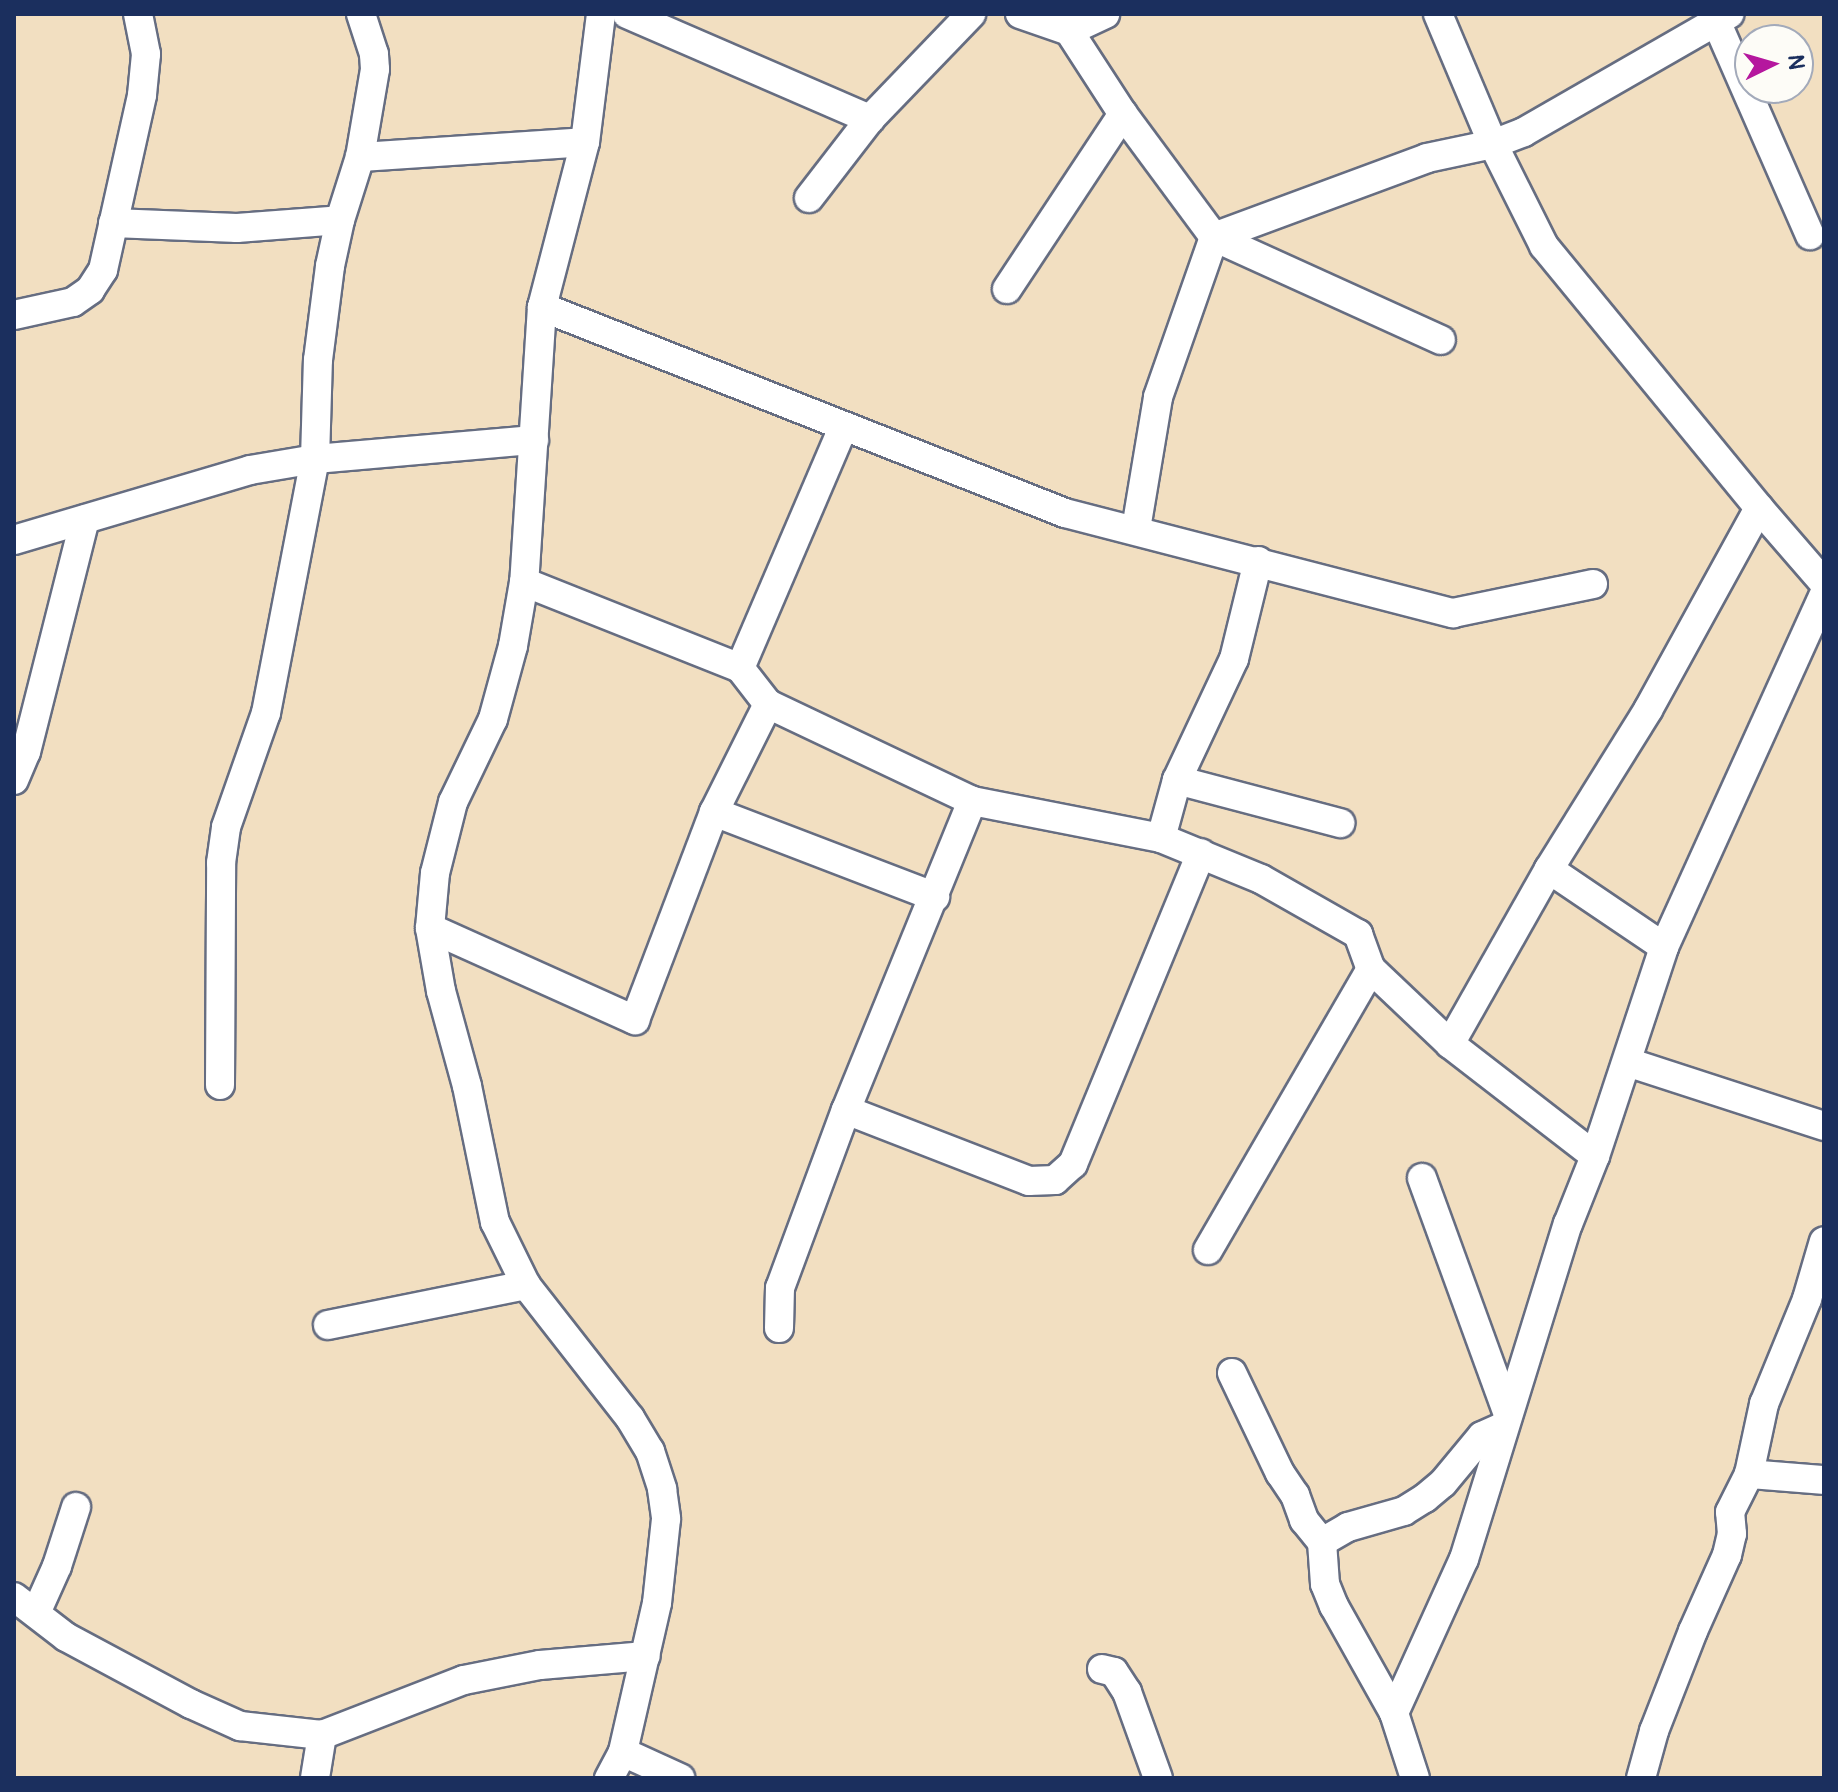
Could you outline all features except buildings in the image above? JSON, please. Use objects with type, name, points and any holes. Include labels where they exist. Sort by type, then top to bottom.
[{"type":"street","points":[[14,315],[49,310],[73,302],[90,290],[103,270],[142,95],[146,54],[138,14]]},
{"type":"street","points":[[220,1085],[221,863],[226,827],[266,713],[315,459],[318,360],[340,220],[360,157],[375,69],[374,54],[361,14]]},
{"type":"street","points":[[601,14],[585,142],[542,307],[524,582],[513,646],[493,719],[453,802],[435,873],[430,928],[441,991],[470,1099],[495,1222],[526,1285],[581,1352],[650,1451],[666,1519],[646,1656],[623,1752],[609,1778]]},
{"type":"street","points":[[627,14],[870,119]]},
{"type":"street","points":[[809,198],[870,119],[971,14]]},
{"type":"street","points":[[1020,14],[1069,31],[1123,114],[1214,237],[1441,340]]},
{"type":"street","points":[[1069,31],[1105,14]]},
{"type":"street","points":[[1438,14],[1493,144],[1544,246],[1824,583]]},
{"type":"street","points":[[1214,237],[1427,158],[1493,144],[1555,116],[1722,18],[1810,235]]},
{"type":"street","points":[[1007,289],[1123,114]]},
{"type":"street","points":[[360,157],[585,142]]},
{"type":"street","points":[[113,223],[237,228],[340,220]]},
{"type":"street","points":[[1136,529],[1158,397],[1214,237]]},
{"type":"street","points":[[542,307],[1065,513],[1453,613],[1593,584]]},
{"type":"street","points":[[740,668],[843,428]]},
{"type":"street","points":[[14,540],[250,470],[315,459],[534,440]]},
{"type":"street","points":[[1450,1044],[1549,869],[1648,710],[1759,508]]},
{"type":"street","points":[[14,780],[33,724],[85,519]]},
{"type":"street","points":[[1161,838],[1177,780],[1234,659],[1258,561]]},
{"type":"street","points":[[524,582],[740,668],[768,704],[972,801],[1161,838],[1261,879],[1358,934],[1371,969],[1450,1044],[1595,1156]]},
{"type":"street","points":[[1394,1713],[1464,1559],[1504,1419],[1664,947],[1824,595]]},
{"type":"street","points":[[430,928],[635,1020],[714,812],[768,704]]},
{"type":"street","points":[[1177,780],[1340,823]]},
{"type":"street","points":[[779,1328],[780,1288],[846,1110],[972,801]]},
{"type":"street","points":[[714,812],[935,897]]},
{"type":"street","points":[[846,1110],[1029,1181],[1055,1180],[1073,1164],[1201,853]]},
{"type":"street","points":[[1549,869],[1664,947]]},
{"type":"street","points":[[1208,1250],[1371,969]]},
{"type":"street","points":[[1627,1062],[1824,1126]]},
{"type":"street","points":[[1422,1178],[1504,1419]]},
{"type":"street","points":[[1641,1778],[1654,1731],[1727,1555],[1732,1534],[1730,1512],[1749,1474],[1764,1404],[1807,1299],[1824,1241]]},
{"type":"street","points":[[328,1325],[526,1285]]},
{"type":"street","points":[[1232,1373],[1280,1473],[1295,1495],[1304,1520],[1322,1542],[1325,1584],[1334,1606],[1394,1713],[1415,1778]]},
{"type":"street","points":[[1322,1542],[1348,1527],[1404,1511],[1425,1498],[1443,1483],[1482,1436],[1504,1419]]},
{"type":"street","points":[[1749,1474],[1824,1480]]},
{"type":"street","points":[[76,1507],[25,1605],[66,1637],[191,1704],[240,1726],[322,1735],[464,1680],[540,1665],[646,1656]]},
{"type":"street","points":[[1102,1669],[1114,1672],[1127,1692],[1158,1778]]},
{"type":"street","points":[[315,1778],[322,1735]]},
{"type":"street","points":[[623,1752],[680,1778]]}]
